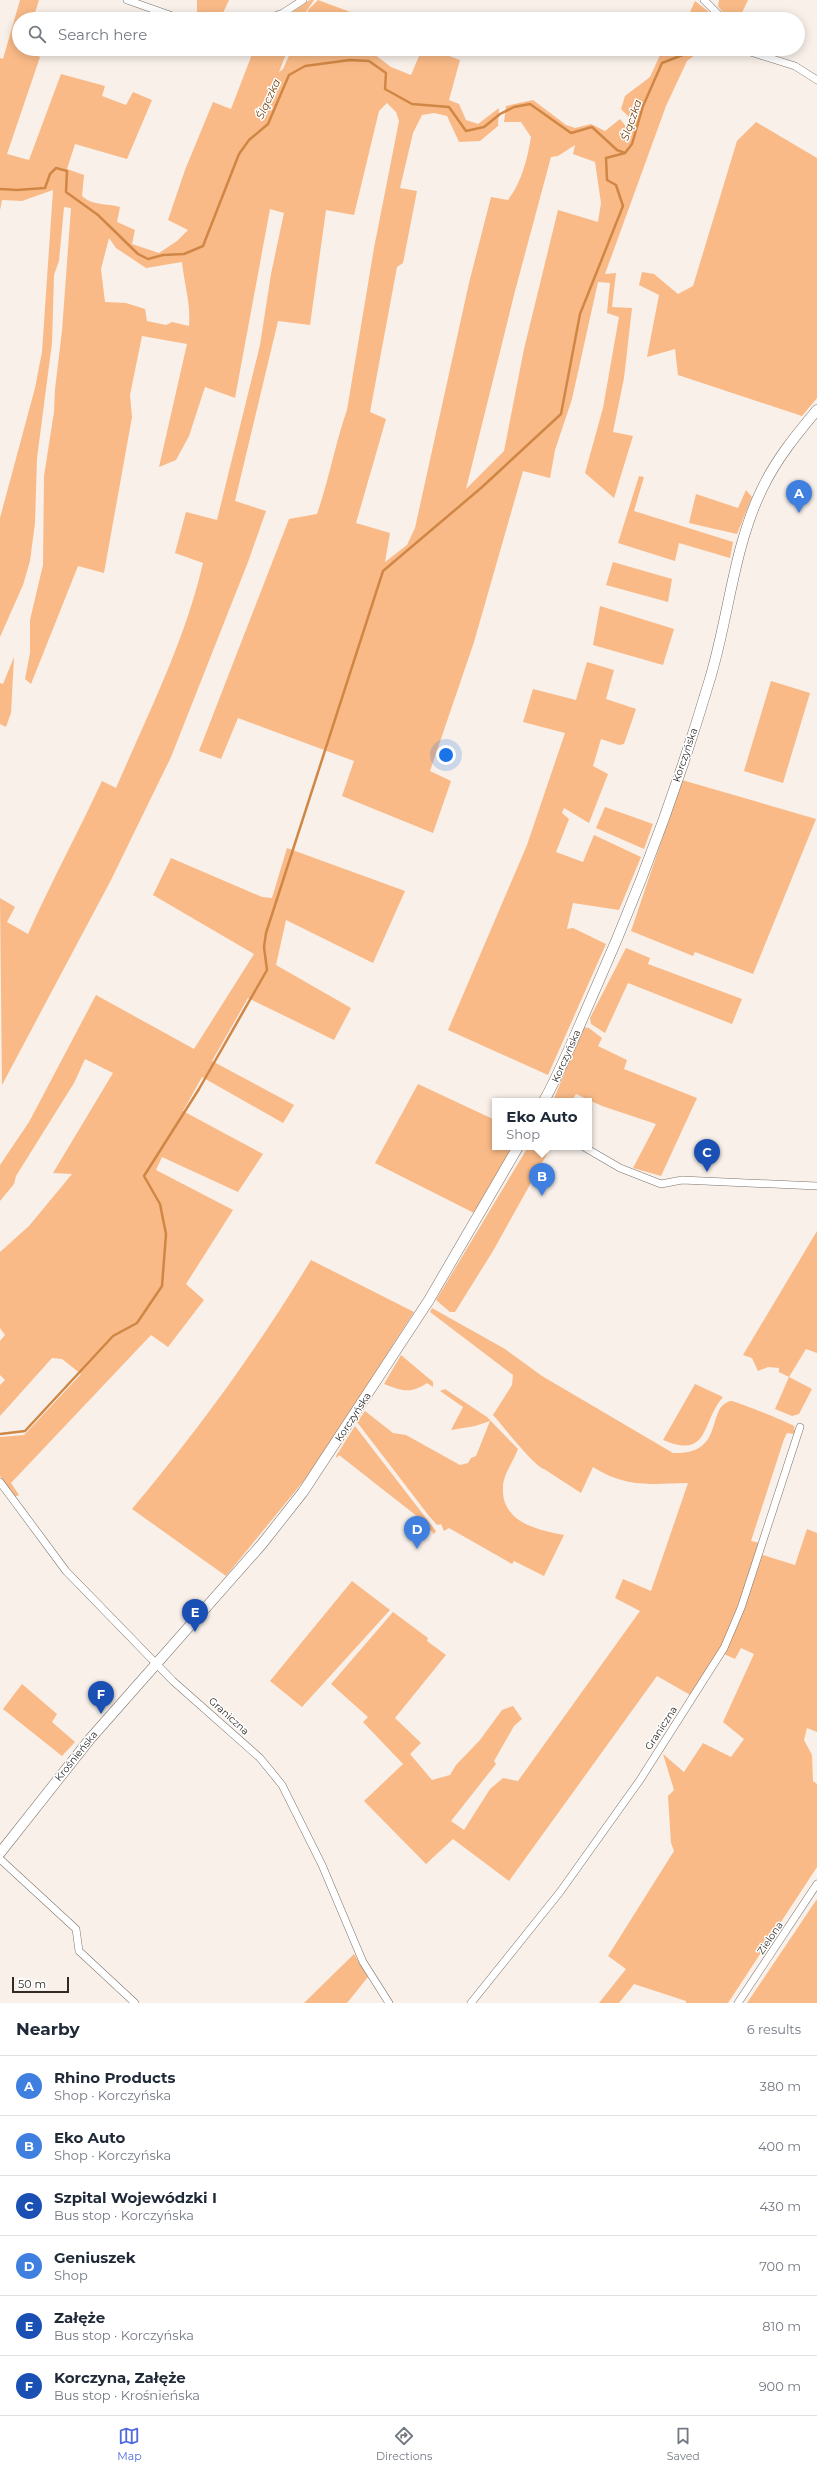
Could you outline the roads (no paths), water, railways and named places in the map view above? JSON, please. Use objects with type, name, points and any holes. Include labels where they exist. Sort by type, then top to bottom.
[{"type":"main road","name":"Korczyńska","points":[[545,1098],[619,936],[660,827],[710,681],[739,554],[753,512],[763,487],[789,443],[817,410]]},
{"type":"main road","name":"Korczyńska","points":[[155,1663],[262,1544],[303,1492],[429,1300],[516,1150]]},
{"type":"main road","name":"Krośnieńska","points":[[0,1853],[90,1738],[155,1663]]},
{"type":"street","points":[[127,0],[161,12]]},
{"type":"street","points":[[285,12],[303,0]]},
{"type":"street","points":[[706,1],[717,12]]},
{"type":"street","points":[[763,56],[795,66],[817,80]]},
{"type":"street","points":[[589,1150],[620,1168],[661,1184],[682,1180],[817,1186]]},
{"type":"street","name":"Graniczna","points":[[471,2003],[521,1944],[640,1780],[724,1648],[741,1608],[800,1427]]},
{"type":"street","name":"Graniczna","points":[[0,1482],[66,1571],[155,1663],[260,1758],[282,1785],[322,1865],[363,1962],[389,2003]]},
{"type":"street","points":[[0,1859],[76,1929],[79,1951],[135,2003]]},
{"type":"street","name":"Zielona","points":[[738,2003],[817,1884]]},
{"type":"waterway","name":"Ślączka","points":[[0,189],[17,190],[45,188],[50,174],[56,168],[67,171],[66,192],[98,215],[138,254],[148,259],[163,255],[184,254],[203,246],[239,154],[249,140],[268,124],[289,75],[305,66],[350,60],[369,61],[386,73],[385,89],[412,104],[449,107],[466,131],[484,127],[500,114],[514,107],[530,104],[571,133],[592,127],[617,150],[625,153],[632,144],[643,106],[662,63],[680,56]]},
{"type":"waterway","points":[[0,1434],[25,1431],[113,1336],[137,1323],[162,1286],[166,1234],[160,1204],[144,1176],[199,1089],[267,970],[264,947],[266,933],[383,571],[481,488],[561,414],[580,314],[623,206],[616,185],[607,180],[606,158],[625,153]]},
{"type":"place","name":"Rhino Products","points":[[799,513]]},
{"type":"place","name":"Szpital Wojewódzki I","points":[[707,1172]]},
{"type":"place","name":"Eko Auto","points":[[542,1196]]},
{"type":"place","name":"Geniuszek","points":[[417,1549]]},
{"type":"place","name":"Załęże","points":[[195,1632]]},
{"type":"place","name":"Korczyna, Załęże","points":[[101,1714]]}]
